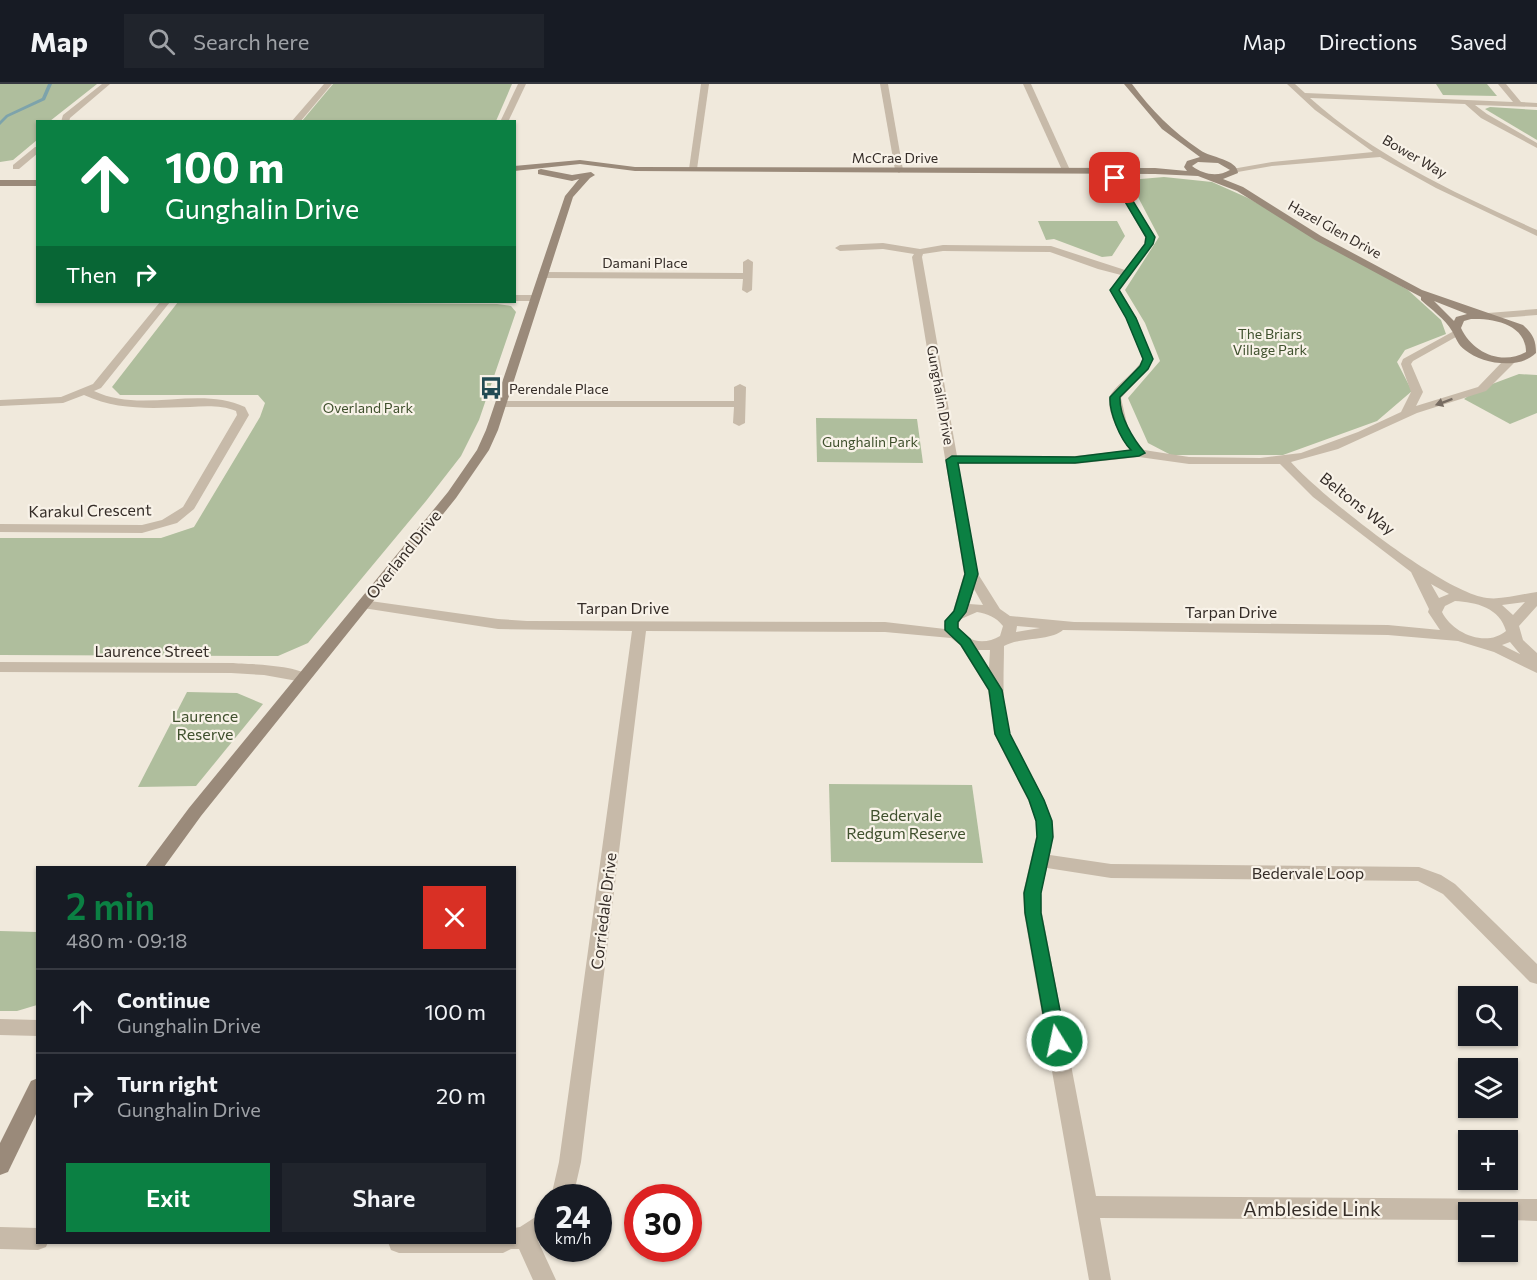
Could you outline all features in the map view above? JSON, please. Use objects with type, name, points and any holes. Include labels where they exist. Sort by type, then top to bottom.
[{"type":"street","points":[[65,120],[66,117],[106,84]]},
{"type":"street","points":[[297,120],[327,84]]},
{"type":"street","points":[[505,120],[522,84]]},
{"type":"street","points":[[693,169],[705,84]]},
{"type":"street","points":[[884,84],[899,170]]},
{"type":"street","points":[[1027,84],[1066,171]]},
{"type":"street","points":[[1128,84],[1148,109],[1183,144],[1210,160],[1272,164],[1382,154]]},
{"type":"street","name":"Bower Way","points":[[1291,84],[1339,125],[1382,154],[1452,193],[1537,232]]},
{"type":"street","points":[[1503,84],[1519,104]]},
{"type":"street","points":[[1302,95],[1537,105]]},
{"type":"street","points":[[1466,101],[1484,116],[1537,146]]},
{"type":"street","points":[[1183,144],[1191,163],[1190,169],[1199,174]]},
{"type":"street","points":[[16,167],[36,151]]},
{"type":"street","name":"McCrae Drive","points":[[1155,171],[1210,160]]},
{"type":"street","points":[[1222,162],[1233,166],[1233,173]]},
{"type":"street","name":"McCrae Drive","points":[[558,172],[572,163],[635,169],[1155,171],[1212,177]]},
{"type":"street","points":[[1212,177],[1272,164]]},
{"type":"street","points":[[588,177],[597,172],[593,165]]},
{"type":"street","points":[[516,169],[558,172],[569,196]]},
{"type":"street","name":"McCrae Drive","points":[[558,172],[572,178],[635,169]]},
{"type":"street","points":[[1111,171],[1150,237],[1149,244],[1116,287],[1116,294],[1131,318],[1148,359],[1144,367],[1115,397],[1115,403],[1132,446],[1139,453]]},
{"type":"street","name":"Hazel Glen Drive","points":[[1233,173],[1240,189]]},
{"type":"street","name":"Overland Drive","points":[[155,866],[195,812],[469,472],[483,450],[502,404],[569,196],[588,177]]},
{"type":"street","name":"Hazel Glen Drive","points":[[1212,177],[1240,189],[1318,238],[1418,292],[1486,316],[1508,321],[1529,337]]},
{"type":"street","points":[[0,183],[36,183]]},
{"type":"street","points":[[840,248],[889,246],[920,252],[942,248],[1051,249],[1101,267],[1126,273]]},
{"type":"street","name":"Gunghalin Drive","points":[[920,252],[917,257],[971,574],[958,627]]},
{"type":"street","points":[[747,290],[748,262]]},
{"type":"street","name":"Damani Place","points":[[543,275],[747,276]]},
{"type":"street","name":"Hazel Glen Drive","points":[[1418,292],[1457,331],[1462,341],[1473,351],[1491,357],[1517,359]]},
{"type":"street","points":[[516,298],[536,298]]},
{"type":"street","points":[[1,404],[52,402],[86,392],[103,379],[164,303]]},
{"type":"street","points":[[1406,414],[1417,392],[1406,364],[1408,359],[1457,331],[1464,317],[1537,312]]},
{"type":"street","points":[[952,460],[1075,460],[1139,453],[1159,459],[1179,460],[1283,460],[1343,441],[1406,414],[1482,388],[1491,382],[1500,368],[1531,353],[1529,337],[1537,317]]},
{"type":"street","points":[[1517,359],[1537,361]]},
{"type":"street","points":[[739,423],[740,387]]},
{"type":"street","name":"Karakul Crescent","points":[[0,528],[142,529],[172,521],[188,509],[243,416],[241,409],[228,404],[120,403],[97,399],[86,392]]},
{"type":"street","points":[[502,404],[738,404]]},
{"type":"street","name":"Beltons Way","points":[[1283,460],[1306,485],[1416,570],[1441,585],[1480,601]]},
{"type":"street","name":"Beltons Way","points":[[1416,570],[1429,592],[1436,612]]},
{"type":"street","name":"Gunghalin Drive","points":[[971,574],[1001,616]]},
{"type":"street","points":[[1467,639],[1495,642],[1509,637],[1513,628],[1537,597]]},
{"type":"street","name":"Tarpan Drive","points":[[1388,630],[1414,624],[1436,612],[1444,599],[1480,601],[1537,597]]},
{"type":"street","points":[[1480,601],[1498,609],[1513,628],[1517,642],[1537,662]]},
{"type":"street","name":"Tarpan Drive","points":[[363,604],[498,624],[958,627],[981,646],[1074,627]]},
{"type":"street","name":"Tarpan Drive","points":[[958,627],[977,608],[1001,616],[1074,627],[1388,630],[1467,639]]},
{"type":"street","points":[[1436,612],[1449,630],[1467,639],[1499,649],[1537,668]]},
{"type":"street","points":[[1001,616],[1010,633],[1002,641],[996,690],[1002,734],[1036,800],[1044,821],[1045,837],[1032,893],[1033,913],[1100,1280]]},
{"type":"street","name":"Corriedale Drive","points":[[565,1184],[570,1162],[640,625]]},
{"type":"street","points":[[958,627],[996,690]]},
{"type":"street","name":"Laurence Street","points":[[0,668],[231,668],[264,670],[303,677]]},
{"type":"street","name":"Bedervale Loop","points":[[1041,860],[1111,871],[1419,874],[1449,889],[1537,976]]},
{"type":"street","points":[[0,1027],[36,1028]]},
{"type":"street","points":[[0,1165],[36,1091]]},
{"type":"street","name":"Ambleside Link","points":[[1087,1207],[1537,1210]]},
{"type":"street","points":[[534,1229],[520,1238],[545,1280]]},
{"type":"street","points":[[0,1238],[36,1239]]},
{"type":"green space","points":[[0,84],[97,84],[51,120],[36,120],[36,141],[13,160],[0,162]]},
{"type":"green space","points":[[333,84],[512,84],[496,120],[303,120]]},
{"type":"green space","points":[[1436,84],[1487,84],[1497,96],[1443,95]]},
{"type":"green space","points":[[1490,107],[1537,110],[1537,140],[1485,109]]},
{"type":"green space","name":"The Briars Village Park","points":[[1164,177],[1212,182],[1248,198],[1408,290],[1441,320],[1446,334],[1405,350],[1397,362],[1412,391],[1377,421],[1283,455],[1171,455],[1148,443],[1128,398],[1160,361],[1145,323],[1125,290],[1159,237],[1129,180]]},
{"type":"green space","points":[[1038,221],[1117,221],[1125,236],[1112,256],[1102,257],[1054,239],[1046,240]]},
{"type":"green space","name":"Overland Park","points":[[177,303],[497,304],[511,306],[516,312],[479,420],[461,456],[308,643],[278,656],[0,655],[0,538],[161,538],[194,527],[260,417],[265,403],[258,395],[120,395],[112,387]]},
{"type":"green space","points":[[1519,374],[1537,375],[1537,413],[1510,424],[1464,399],[1476,390]]},
{"type":"green space","name":"Gunghalin Park","points":[[816,418],[917,419],[923,463],[817,462]]},
{"type":"green space","name":"Laurence Reserve","points":[[187,692],[237,693],[263,704],[196,786],[138,787]]},
{"type":"green space","name":"Bedervale Redgum Reserve","points":[[829,784],[972,785],[983,863],[831,862]]},
{"type":"green space","points":[[0,931],[36,932],[36,1005],[17,1011],[0,1011]]},
{"type":"waterway","points":[[0,124],[7,116],[44,99],[50,84]]},
{"type":"place","name":"Perendale Place","points":[[491,388]]},
{"type":"route","points":[[1057,1041],[1033,913],[1032,893],[1045,837],[1044,821],[1036,800],[1002,734],[996,690],[965,642],[954,634],[951,625],[955,616],[960,612],[971,574],[952,460],[1075,460],[1139,453],[1132,446],[1125,431],[1118,414],[1115,397],[1144,367],[1148,359],[1131,318],[1115,290],[1149,244],[1150,237],[1115,178]]}]
